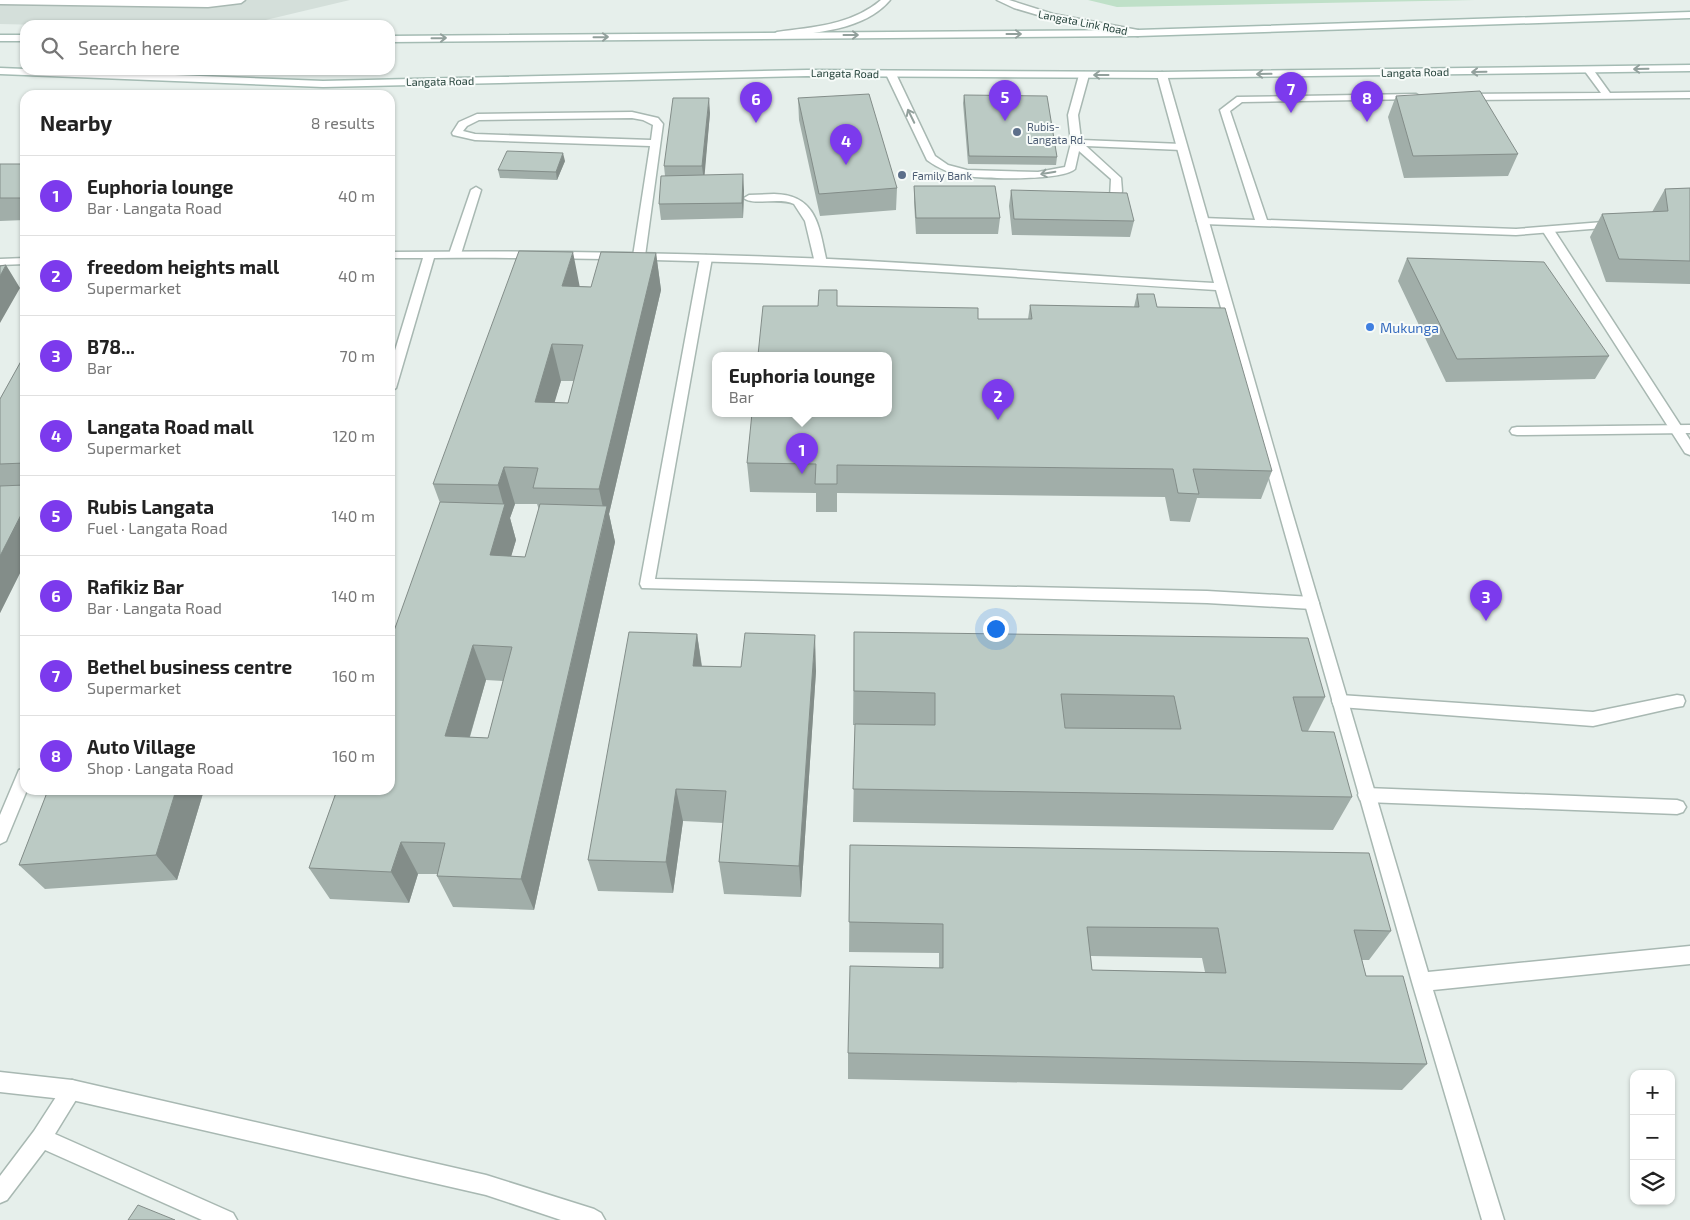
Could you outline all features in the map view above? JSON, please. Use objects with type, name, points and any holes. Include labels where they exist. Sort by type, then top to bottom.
[{"type":"street","points":[[0,1],[208,2],[241,0]]},
{"type":"street","points":[[777,35],[851,21],[874,11],[886,0]]},
{"type":"street","name":"Langata Link Road","points":[[1001,0],[1027,11],[1072,22],[1138,33]]},
{"type":"street","points":[[395,39],[1138,33],[1690,15]]},
{"type":"street","points":[[0,38],[20,38]]},
{"type":"street","name":"Langata Road","points":[[181,75],[323,84],[807,73],[1162,75],[1690,68]]},
{"type":"street","points":[[1589,70],[1607,95]]},
{"type":"street","name":"Langata Road","points":[[0,71],[20,71]]},
{"type":"street","points":[[891,74],[931,158],[944,168],[967,173],[1038,175],[1070,169],[1076,143],[1073,115],[1084,75]]},
{"type":"street","points":[[1162,75],[1232,330],[1366,795],[1494,1220]]},
{"type":"street","points":[[1448,97],[1690,95]]},
{"type":"street","points":[[1262,223],[1225,110],[1240,99],[1429,97]]},
{"type":"street","points":[[639,256],[658,124],[654,120],[632,115],[477,117],[468,119],[462,124],[457,133],[475,137],[655,143]]},
{"type":"street","points":[[1076,143],[1182,147]]},
{"type":"street","points":[[1076,143],[1116,178],[1117,191],[1115,200],[1110,203],[1092,204]]},
{"type":"street","points":[[455,254],[476,190]]},
{"type":"street","points":[[749,198],[782,197],[798,202],[808,213],[821,263]]},
{"type":"street","points":[[1203,221],[1516,232],[1602,226],[1630,221]]},
{"type":"street","points":[[1548,230],[1683,429],[1690,450]]},
{"type":"street","points":[[395,371],[430,254]]},
{"type":"street","points":[[395,255],[706,258],[892,266],[1221,287]]},
{"type":"street","points":[[706,258],[647,584],[1207,597],[1312,604]]},
{"type":"street","points":[[0,262],[20,261]]},
{"type":"street","points":[[1517,431],[1683,429]]},
{"type":"street","points":[[1340,701],[1593,719],[1678,701]]},
{"type":"street","points":[[0,836],[20,787]]},
{"type":"street","points":[[1366,795],[1677,807]]},
{"type":"street","points":[[1421,982],[1690,954]]},
{"type":"street","points":[[0,1082],[72,1090],[486,1185],[594,1220]]},
{"type":"street","points":[[0,1193],[41,1138],[72,1090]]},
{"type":"street","points":[[41,1138],[226,1220]]},
{"type":"shaded area","points":[[0,0],[350,0],[265,20],[20,20],[20,24],[0,24]]},
{"type":"green space","points":[[1088,0],[1475,0],[1117,7]]},
{"type":"building","points":[[1480,91],[1518,154],[1413,156],[1396,96]]},
{"type":"building","points":[[869,94],[897,188],[819,194],[798,98]]},
{"type":"building","points":[[964,95],[1047,96],[1057,157],[969,156]]},
{"type":"building","points":[[673,98],[709,98],[702,166],[664,166]]},
{"type":"building","points":[[507,151],[563,153],[556,172],[498,170]]},
{"type":"building","points":[[0,164],[20,164],[20,198],[0,198]]},
{"type":"building","points":[[743,174],[742,203],[659,204],[661,176]]},
{"type":"building","points":[[914,186],[995,186],[1000,218],[916,218]]},
{"type":"building","points":[[1690,188],[1690,261],[1619,259],[1602,214],[1668,211],[1665,189]]},
{"type":"building","points":[[1011,190],[1127,193],[1134,221],[1014,219]]},
{"type":"building","points":[[519,251],[573,252],[562,286],[591,287],[601,252],[656,253],[599,489],[533,488],[538,468],[504,467],[498,485],[433,484]],"holes":[[[552,344],[583,345],[568,403],[535,402]]]},
{"type":"building","points":[[1407,258],[1544,262],[1609,356],[1457,359]]},
{"type":"building","points":[[6,265],[0,276],[0,266]]},
{"type":"building","points":[[819,290],[837,290],[837,306],[978,308],[978,319],[1032,319],[1030,305],[1139,307],[1137,294],[1154,294],[1157,307],[1225,308],[1272,471],[1193,469],[1199,494],[1178,493],[1173,469],[837,465],[837,484],[815,484],[816,464],[747,463],[752,417],[892,417],[892,352],[758,352],[763,306],[818,306]]},
{"type":"building","points":[[20,363],[20,463],[0,464],[0,399]]},
{"type":"building","points":[[20,485],[20,517],[0,556],[0,486]]},
{"type":"building","points":[[440,502],[505,504],[490,555],[525,557],[540,504],[607,506],[521,879],[437,876],[445,843],[401,842],[391,872],[309,868],[335,795],[395,795],[395,628]],"holes":[[[473,645],[512,647],[488,738],[445,736]]]},
{"type":"building","points":[[629,632],[697,634],[693,666],[741,667],[745,633],[815,635],[799,866],[719,862],[726,791],[676,789],[666,862],[588,860]]},
{"type":"building","points":[[854,632],[1308,638],[1325,697],[1293,697],[1302,731],[1334,732],[1352,797],[853,789],[855,724],[935,725],[935,693],[854,691]],"holes":[[[1061,694],[1174,696],[1181,729],[1065,728]]]},
{"type":"building","points":[[46,795],[174,795],[156,855],[19,865]]},
{"type":"building","points":[[850,845],[1369,853],[1391,931],[1354,930],[1366,976],[1403,976],[1427,1064],[848,1053],[850,966],[943,968],[943,924],[849,922]],"holes":[[[1087,927],[1218,928],[1226,973],[1092,970]]]},
{"type":"building","points":[[138,1205],[175,1220],[128,1220]]},
{"type":"place","name":"Bethel business centre","points":[[1291,113]]},
{"type":"place","name":"Rubis Langata","points":[[1005,121]]},
{"type":"place","name":"Auto Village","points":[[1367,122]]},
{"type":"place","name":"Rafikiz Bar","points":[[756,123]]},
{"type":"place","name":"Rubis- Langata Rd.","points":[[1017,132]]},
{"type":"place","name":"Langata Road mall","points":[[846,165]]},
{"type":"place","name":"Family Bank","points":[[902,175]]},
{"type":"place","name":"Mukunga","points":[[1370,327]]},
{"type":"place","name":"freedom heights mall","points":[[998,420]]},
{"type":"place","name":"Euphoria lounge","points":[[802,474]]},
{"type":"place","name":"B78...","points":[[1486,621]]}]
